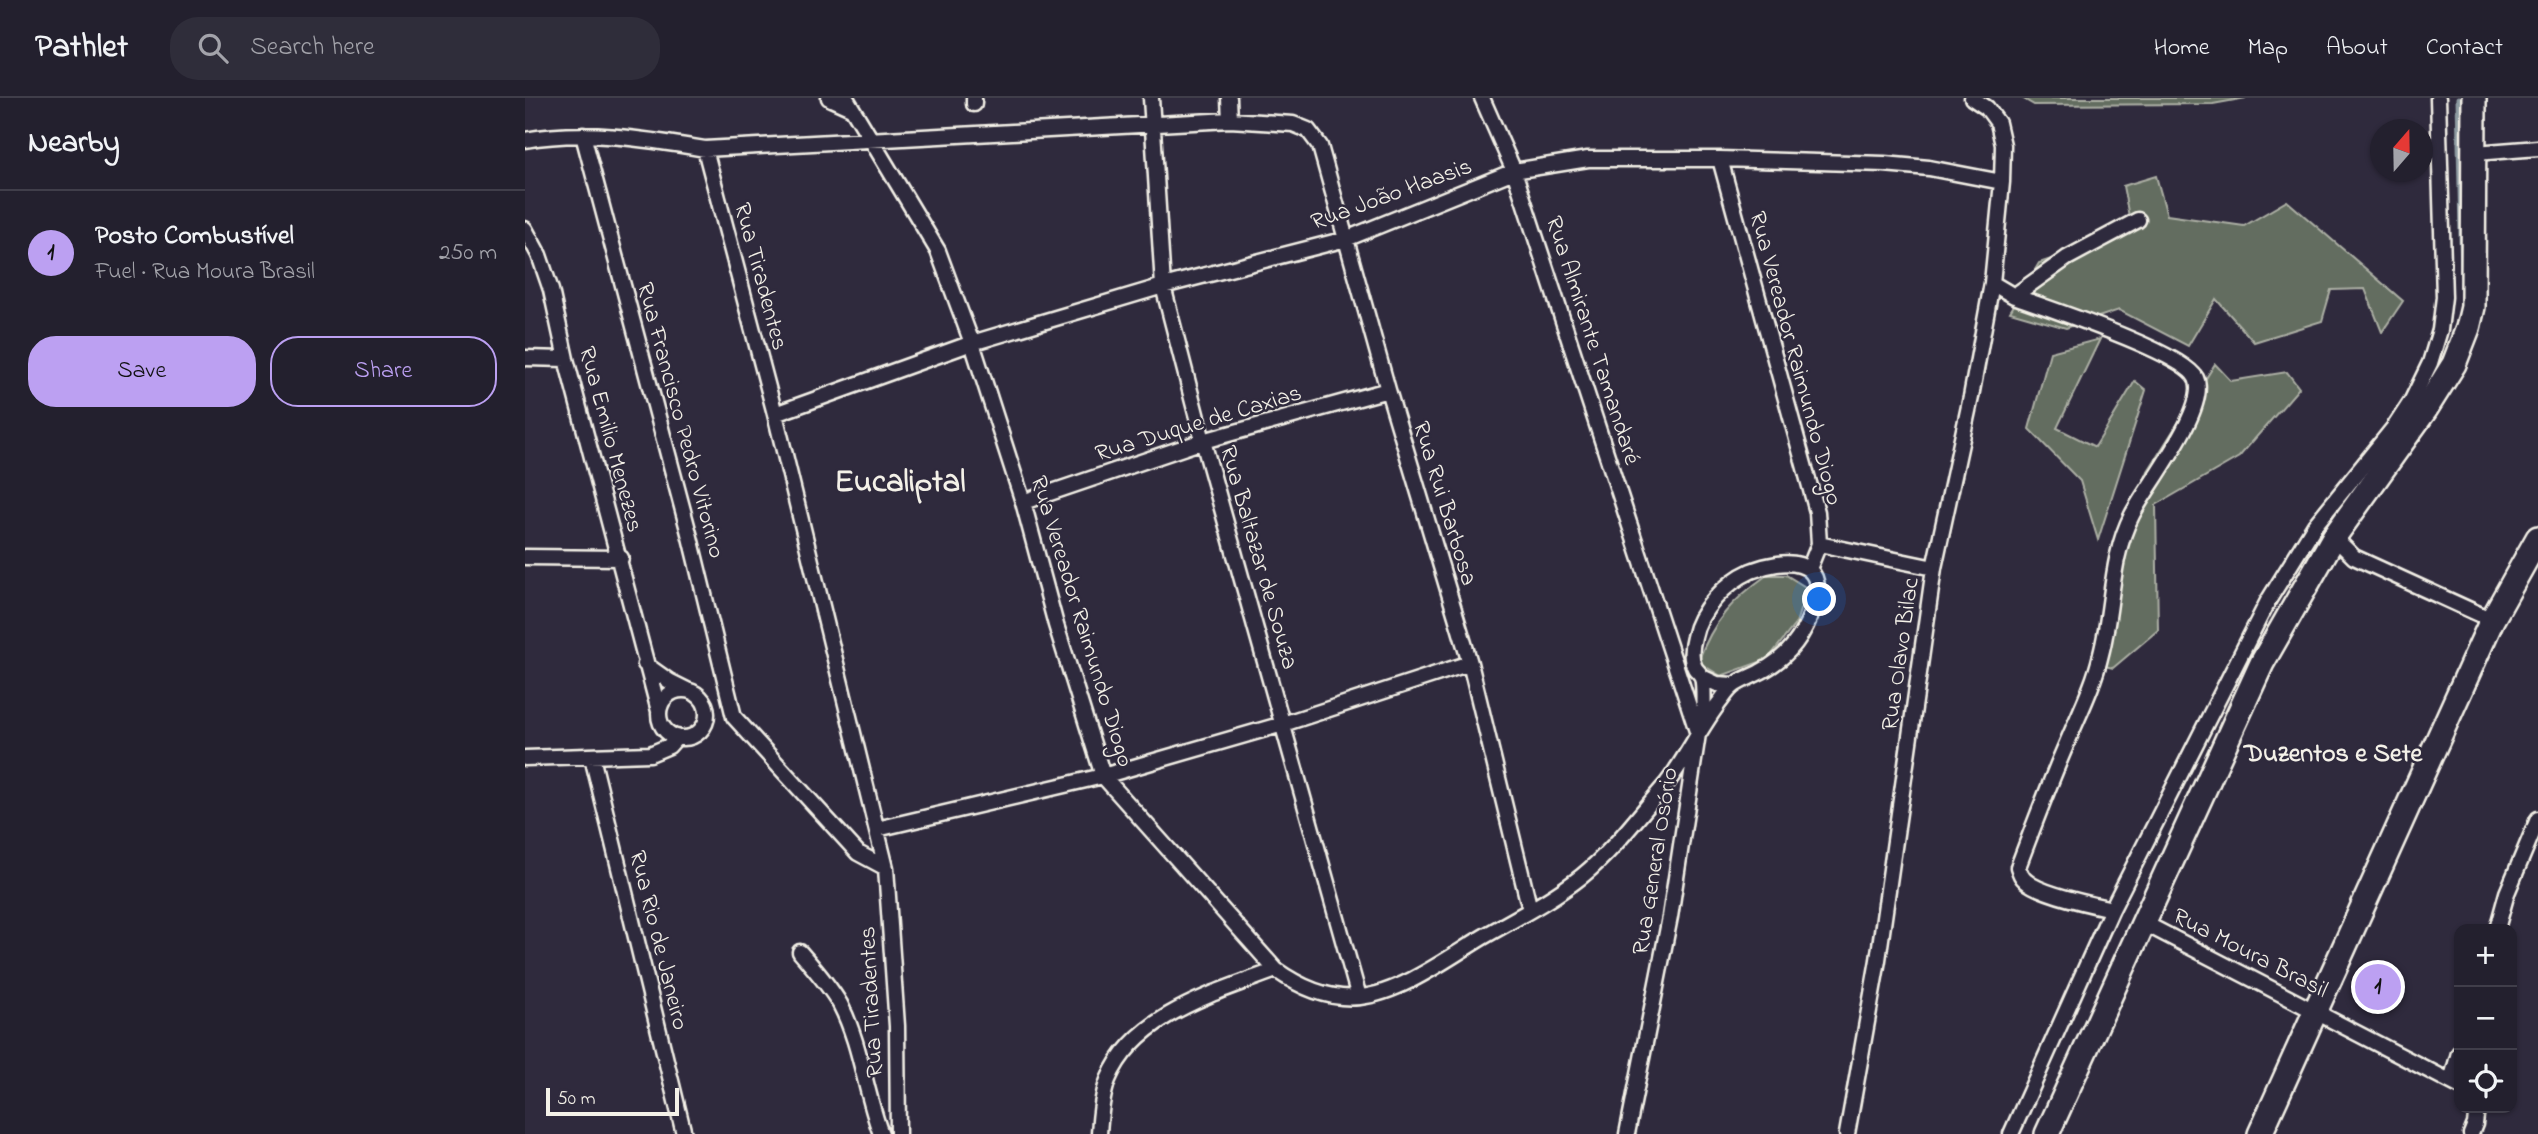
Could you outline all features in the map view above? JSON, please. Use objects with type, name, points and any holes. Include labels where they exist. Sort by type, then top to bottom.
[{"type":"main road","points":[[2047,1134],[2262,663],[2334,537],[2425,410],[2454,364],[2473,307],[2474,98]]},
{"type":"main road","points":[[2260,1134],[2491,620],[2538,538]]},
{"type":"street","points":[[829,98],[849,103]]},
{"type":"street","name":"Rua Baltazar de Souza","points":[[1151,98],[1163,286],[1203,441],[1359,997]]},
{"type":"street","points":[[525,140],[545,136],[583,135],[650,140],[705,149],[1230,120],[1229,98]]},
{"type":"street","name":"Rua Almirante Tamandaré","points":[[1482,98],[1514,171],[1653,599]]},
{"type":"street","name":"Rua Olavo Bilac","points":[[1847,1134],[1880,946],[1934,568],[1971,397],[1992,282],[2003,145],[1998,122],[1987,108],[1972,98]]},
{"type":"street","points":[[2011,1134],[2112,909],[2268,601],[2315,525],[2395,426],[2412,400],[2430,363],[2440,330],[2444,297],[2438,98]]},
{"type":"street","name":"Rua Vereador Raimundo Diogo","points":[[849,103],[937,251],[972,343],[1023,502],[1056,625],[1103,776],[1276,970],[1298,985],[1325,994],[1359,997],[1387,990],[1412,979],[1530,910],[1582,876],[1612,846],[1669,779],[1700,729],[1733,685],[1786,656],[1799,640],[1811,616],[1818,593],[1817,580],[1809,569],[1819,544],[1817,512],[1720,159]]},
{"type":"street","name":"Rua Rui Barbosa","points":[[1230,120],[1293,124],[1307,130],[1321,146],[1388,390],[1470,663],[1530,910]]},
{"type":"street","name":"Rua Francisco Pedro Vitorino","points":[[583,135],[690,537],[734,717]]},
{"type":"street","points":[[2475,153],[2538,148]]},
{"type":"street","name":"Rua Tiradentes","points":[[705,149],[775,414],[886,867],[897,1026],[898,1134]]},
{"type":"street","name":"Rua João Haasis","points":[[775,414],[972,343],[1163,286],[1346,239],[1514,171],[1588,159],[1720,159],[1884,163],[1929,168],[2002,182]]},
{"type":"street","points":[[2014,296],[2067,258],[2138,220]]},
{"type":"street","name":"Rua Emilio Menezes","points":[[525,229],[539,255],[551,290],[566,359],[621,558],[645,664],[659,711]]},
{"type":"street","points":[[1992,282],[2014,296],[2163,352],[2187,367],[2197,379],[2192,413],[2178,441],[2131,516],[2119,552],[2102,652],[2092,687],[2018,867],[2028,884],[2083,903],[2112,909]]},
{"type":"street","points":[[525,358],[566,359]]},
{"type":"street","name":"Rua Duque de Caxias","points":[[1023,502],[1203,441],[1388,390]]},
{"type":"street","points":[[2334,537],[2354,557],[2491,620]]},
{"type":"street","points":[[1819,544],[1934,568]]},
{"type":"street","points":[[525,557],[621,558]]},
{"type":"street","points":[[1733,685],[1717,684],[1702,677],[1691,656],[1694,635],[1707,610],[1726,587],[1749,572],[1775,564],[1793,563],[1809,569]]},
{"type":"street","name":"Rua General Osório","points":[[1627,1134],[1670,917],[1700,729],[1653,599]]},
{"type":"street","points":[[877,829],[1103,776],[1283,724],[1470,663]]},
{"type":"street","points":[[645,664],[669,681],[696,694],[703,701],[706,720],[702,728],[695,735],[677,737],[663,727],[659,711],[662,702],[669,695],[687,690]]},
{"type":"street","points":[[1700,729],[1702,677]]},
{"type":"street","points":[[706,710],[734,717],[858,853],[886,867]]},
{"type":"street","points":[[525,758],[650,754],[669,746],[677,737]]},
{"type":"street","name":"Rua Rio de Janeiro","points":[[592,757],[684,1134]]},
{"type":"street","points":[[2498,924],[2507,894],[2538,819]]},
{"type":"street","name":"Rua Moura Brasil","points":[[2142,922],[2454,1083]]},
{"type":"street","points":[[800,952],[818,972],[845,1015],[881,1134]]},
{"type":"street","points":[[1098,1134],[1108,1082],[1125,1051],[1156,1024],[1190,1003],[1276,970]]},
{"type":"street","points":[[2471,1134],[2476,1113]]},
{"type":"green space","points":[[2022,98],[2246,98],[2213,104],[2034,105]]},
{"type":"green space","points":[[2156,176],[2167,215],[2244,226],[2287,201],[2403,301],[2382,332],[2365,289],[2331,290],[2322,321],[2254,342],[2216,299],[2188,346],[2119,310],[2066,328],[2010,312],[2039,263],[2132,232],[2123,186]]},
{"type":"green space","points":[[2100,339],[2057,428],[2095,447],[2135,381],[2146,390],[2098,540],[2080,481],[2029,429],[2050,352]]},
{"type":"green space","points":[[2215,364],[2231,381],[2287,372],[2299,388],[2239,457],[2156,505],[2158,630],[2113,668],[2100,665],[2117,608],[2122,547],[2148,471]]},
{"type":"green space","points":[[1767,575],[1786,575],[1807,588],[1796,623],[1768,659],[1721,676],[1698,662],[1710,635],[1725,612]]},
{"type":"waterway","points":[[2458,98],[2462,277]]},
{"type":"place","name":"Posto Combustível","points":[[2378,987]]},
{"type":"district","name":"Eucaliptal","points":[[900,480]]},
{"type":"district","name":"Duzentos e Sete","points":[[2333,752]]}]
